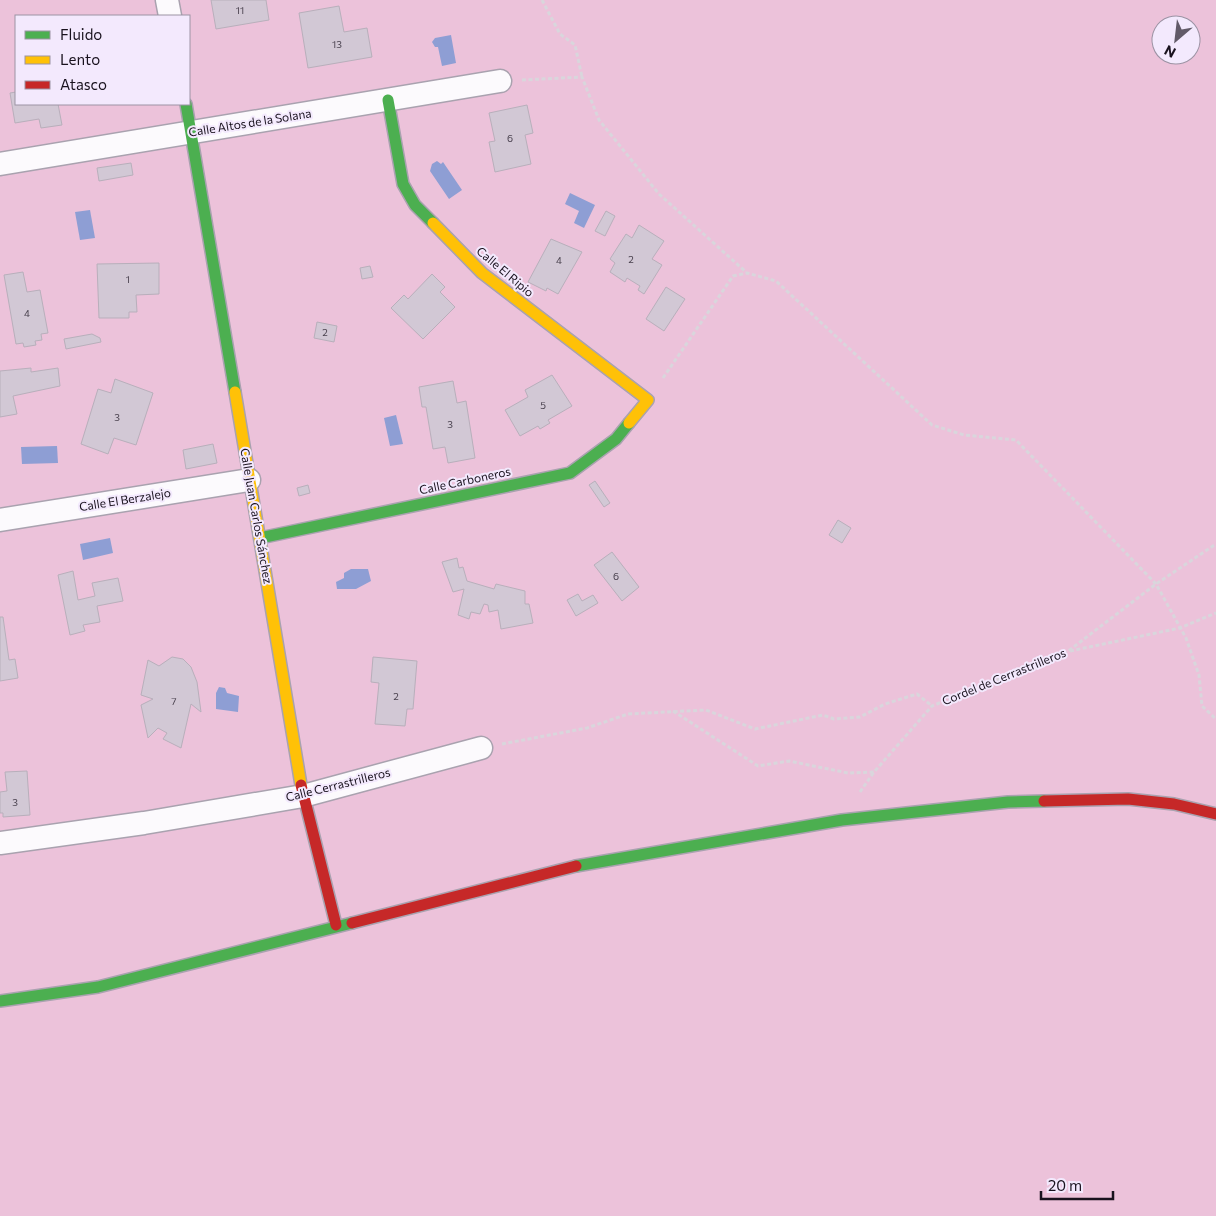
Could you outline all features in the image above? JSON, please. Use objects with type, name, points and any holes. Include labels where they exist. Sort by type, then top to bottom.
[{"type":"street","points":[[167,0],[170,15]]},
{"type":"street","name":"Calle Altos de la Solana","points":[[0,164],[500,82]]},
{"type":"street","name":"Calle El Ripio","points":[[388,100],[403,184],[415,205],[482,273],[648,400]]},
{"type":"street","name":"Calle Juan Carlos Sánchez","points":[[186,105],[303,796],[336,925]]},
{"type":"street","name":"Calle Carboneros","points":[[260,538],[570,473],[616,439],[648,400]]},
{"type":"street","name":"Calle El Berzalejo","points":[[0,520],[249,480]]},
{"type":"street","name":"Calle Cerrastrilleros","points":[[0,843],[144,823],[303,796],[481,748]]},
{"type":"street","points":[[0,1002],[98,987],[336,925],[583,864],[842,820],[1008,802],[1128,798],[1174,804],[1216,814]]},
{"type":"path","points":[[542,0],[560,34],[575,45],[582,77],[599,120],[659,194],[747,273],[776,281],[932,424],[964,435],[1016,440],[1156,584],[1186,638],[1199,675],[1202,706],[1216,719]]},
{"type":"path","points":[[500,82],[582,77]]},
{"type":"path","points":[[648,400],[732,276],[747,273]]},
{"type":"path","name":"Cordel de Cerrastrilleros","points":[[842,820],[874,772],[932,706],[1067,652],[1156,584],[1216,544]]},
{"type":"path","points":[[1067,652],[1180,628],[1216,613]]},
{"type":"path","points":[[481,748],[587,728],[628,714],[706,710],[755,730],[823,715],[834,719],[860,718],[885,704],[917,694],[932,706]]},
{"type":"path","points":[[672,711],[758,766],[789,761],[848,774],[874,772]]},
{"type":"shaded area","points":[[0,0],[1216,0],[1216,1216],[0,1216]]},
{"type":"water","points":[[451,35],[456,63],[442,66],[438,47],[435,47],[432,42],[435,38]]},
{"type":"water","points":[[437,161],[441,164],[443,162],[462,190],[449,199],[430,171],[432,164]]},
{"type":"water","points":[[570,193],[595,205],[584,228],[574,223],[579,211],[565,204]]},
{"type":"water","points":[[90,210],[95,238],[80,240],[75,212]]},
{"type":"water","points":[[396,415],[403,444],[390,446],[384,418]]},
{"type":"water","points":[[57,446],[58,463],[22,464],[21,447]]},
{"type":"water","points":[[110,538],[113,553],[83,560],[80,544]]},
{"type":"water","points":[[351,569],[368,569],[371,581],[356,589],[337,589],[336,582],[344,578],[344,573]]},
{"type":"water","points":[[219,687],[225,688],[227,693],[239,696],[238,712],[216,709],[216,693]]},
{"type":"building","points":[[211,0],[266,0],[269,20],[216,29]]},
{"type":"building","points":[[339,6],[344,32],[367,28],[372,57],[308,68],[299,13]]},
{"type":"building","points":[[15,92],[15,105],[58,105],[62,125],[41,128],[39,119],[15,123],[10,93]]},
{"type":"building","points":[[527,105],[533,133],[525,135],[531,164],[495,172],[489,142],[495,141],[489,113]]},
{"type":"building","points":[[131,163],[133,175],[99,181],[97,168]]},
{"type":"building","points":[[606,211],[615,216],[605,236],[595,231]]},
{"type":"building","points":[[639,225],[664,241],[652,259],[662,265],[644,294],[638,290],[640,286],[627,278],[625,282],[610,272],[615,263],[610,259],[626,234],[632,238]]},
{"type":"building","points":[[551,239],[582,252],[558,294],[547,288],[546,291],[528,282]]},
{"type":"building","points":[[159,263],[159,294],[136,295],[137,312],[129,312],[129,318],[99,318],[97,264]]},
{"type":"building","points":[[370,266],[373,277],[362,279],[360,268]]},
{"type":"building","points":[[23,272],[27,292],[40,290],[48,333],[41,334],[42,340],[35,341],[36,345],[24,347],[23,343],[16,344],[4,275]]},
{"type":"building","points":[[432,274],[445,287],[440,292],[455,307],[423,339],[391,308],[404,295],[408,299]]},
{"type":"building","points":[[666,287],[685,299],[664,331],[646,319]]},
{"type":"building","points":[[317,322],[337,326],[334,342],[314,338]]},
{"type":"building","points":[[92,334],[100,338],[101,342],[66,349],[64,339]]},
{"type":"building","points":[[31,368],[31,372],[58,368],[60,386],[13,396],[17,414],[0,417],[0,371]]},
{"type":"building","points":[[552,375],[572,406],[548,420],[550,423],[540,429],[538,426],[520,436],[505,410],[528,397],[525,390]]},
{"type":"building","points":[[115,379],[153,393],[136,445],[114,438],[108,454],[81,444],[98,389],[111,393]]},
{"type":"building","points":[[453,381],[457,403],[466,401],[475,458],[448,463],[445,447],[433,449],[426,407],[422,407],[419,387]]},
{"type":"building","points":[[213,444],[217,463],[186,469],[183,450]]},
{"type":"building","points":[[595,481],[610,503],[604,507],[589,485]]},
{"type":"building","points":[[308,485],[310,493],[299,496],[297,488]]},
{"type":"building","points":[[838,520],[851,528],[842,543],[829,535]]},
{"type":"building","points":[[612,552],[639,587],[622,601],[594,565]]},
{"type":"building","points":[[457,558],[459,568],[463,567],[467,581],[494,589],[496,584],[525,591],[525,604],[529,604],[533,623],[501,629],[498,610],[489,612],[488,605],[484,604],[480,614],[471,612],[469,619],[458,615],[464,589],[453,592],[442,562]]},
{"type":"building","points":[[73,571],[78,600],[95,596],[92,583],[118,578],[123,601],[97,606],[100,622],[83,625],[85,631],[70,635],[58,575]]},
{"type":"building","points":[[578,594],[582,601],[593,595],[598,603],[576,616],[567,600]]},
{"type":"building","points":[[0,617],[3,617],[9,660],[15,659],[18,678],[0,681]]},
{"type":"building","points":[[172,657],[183,659],[191,667],[197,682],[201,712],[191,704],[181,748],[163,739],[167,733],[158,728],[148,738],[141,705],[153,699],[141,695],[148,660],[159,666]]},
{"type":"building","points":[[373,657],[417,661],[413,709],[407,709],[405,726],[375,724],[379,683],[371,682]]},
{"type":"building","points":[[27,771],[30,815],[3,817],[3,813],[0,813],[0,792],[7,791],[5,772]]},
{"type":"traffic: fast","points":[[388,100],[403,184],[415,205],[433,223]]},
{"type":"traffic: fast","points":[[186,105],[235,392]]},
{"type":"traffic: fast","points":[[260,538],[570,473],[616,439],[629,423]]},
{"type":"traffic: fast","points":[[576,866],[842,820],[1008,802],[1044,801]]},
{"type":"traffic: fast","points":[[0,1001],[98,987],[352,923]]},
{"type":"traffic: slow","points":[[433,223],[482,273],[648,400],[629,423]]},
{"type":"traffic: slow","points":[[235,392],[301,785]]},
{"type":"traffic: jam","points":[[301,785],[336,925]]},
{"type":"traffic: jam","points":[[1044,801],[1128,799],[1174,804],[1216,814]]},
{"type":"traffic: jam","points":[[352,923],[576,866]]}]
